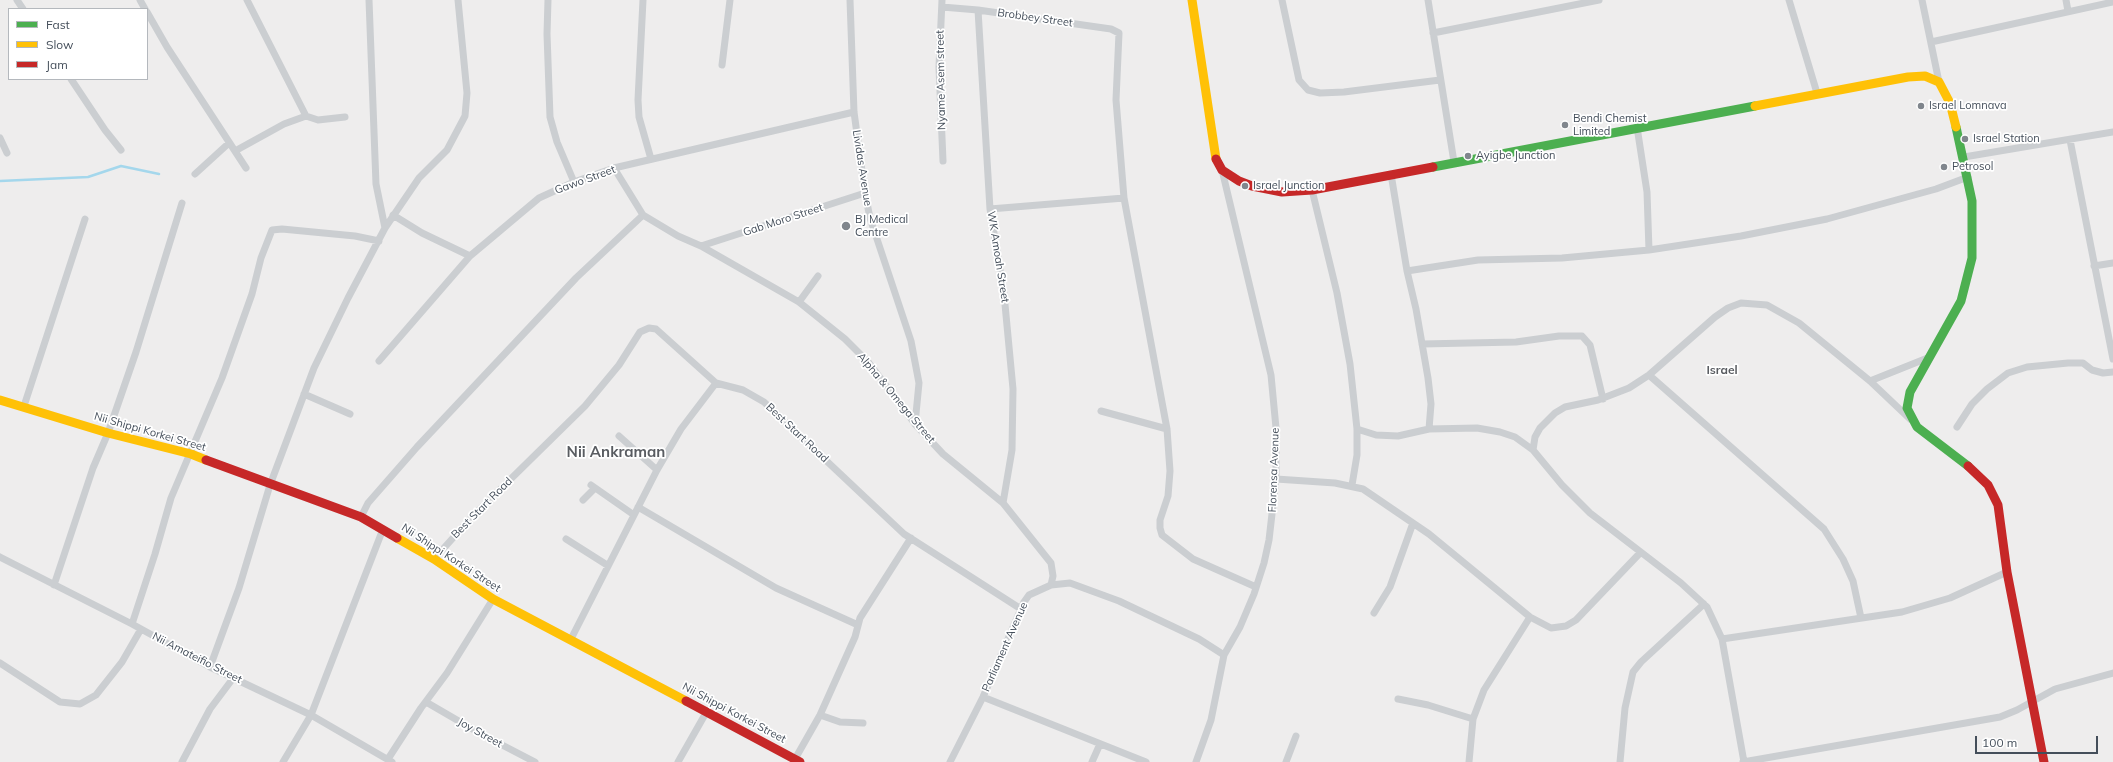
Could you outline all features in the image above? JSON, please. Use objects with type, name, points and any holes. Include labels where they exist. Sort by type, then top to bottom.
[{"type":"street","points":[[247,0],[306,116]]},
{"type":"street","points":[[369,0],[376,184],[385,228]]},
{"type":"street","points":[[210,667],[239,588],[270,485],[304,394],[335,323],[393,215],[419,178],[447,150],[465,116],[467,93],[458,0]]},
{"type":"street","points":[[548,0],[547,34],[550,117],[557,142],[574,182]]},
{"type":"street","points":[[642,0],[638,100],[639,118],[651,159]]},
{"type":"street","points":[[722,65],[730,0]]},
{"type":"street","name":"Lividas Avenue","points":[[850,0],[854,112],[865,193],[870,218],[911,341],[919,383],[915,424]]},
{"type":"street","points":[[1192,0],[1214,156],[1222,170],[1238,181],[1259,188],[1282,192],[1312,190],[1637,127],[1908,77],[1925,76],[1934,78],[1939,82]]},
{"type":"street","points":[[1282,0],[1298,80],[1308,90],[1320,93],[1344,92],[1440,80]]},
{"type":"street","points":[[1428,0],[1454,162]]},
{"type":"street","points":[[1433,33],[1599,0]]},
{"type":"street","points":[[1789,0],[1817,93]]},
{"type":"street","points":[[1912,421],[1907,408],[1907,402],[1960,301],[1971,265],[1973,232],[1972,201],[1964,157],[1950,103],[1939,82],[1922,0]]},
{"type":"street","points":[[2066,0],[2068,11]]},
{"type":"street","points":[[1931,42],[2113,2]]},
{"type":"street","name":"Brobbey Street","points":[[942,4],[1111,29],[1119,33],[1116,100],[1124,198]]},
{"type":"street","name":"Nyame Asem street","points":[[942,4],[939,67],[943,161]]},
{"type":"street","name":"WK Amoah Street","points":[[978,10],[990,209],[1004,294],[1013,389],[1012,450],[1003,503]]},
{"type":"street","points":[[148,14],[167,47],[246,168]]},
{"type":"street","points":[[73,80],[105,130],[121,150]]},
{"type":"street","name":"Gawo Street","points":[[379,360],[470,256],[539,198],[574,182],[614,168],[854,112]]},
{"type":"street","points":[[235,151],[284,124],[306,116],[318,120],[345,117]]},
{"type":"street","points":[[1637,127],[1647,192],[1649,250]]},
{"type":"street","points":[[1964,157],[2113,132]]},
{"type":"street","points":[[0,138],[7,153]]},
{"type":"street","points":[[2070,140],[2113,359]]},
{"type":"street","points":[[195,174],[229,143]]},
{"type":"street","name":"Alpha & Omega Street","points":[[614,168],[643,215],[678,236],[701,246],[799,302],[845,339],[869,363],[915,424],[943,454],[1003,503],[1051,563],[1053,576],[1051,585]]},
{"type":"street","name":"Florensa Avenue","points":[[1196,762],[1211,720],[1224,655],[1240,628],[1256,587],[1269,540],[1276,479],[1276,428],[1271,375],[1222,176],[1222,170]]},
{"type":"street","points":[[1391,174],[1406,271],[1416,309],[1422,344],[1430,398],[1429,429]]},
{"type":"street","points":[[1406,271],[1478,260],[1562,258],[1649,250],[1741,236],[1827,219],[1936,189],[1968,178]]},
{"type":"street","points":[[1312,190],[1346,334],[1357,429],[1357,455],[1352,485]]},
{"type":"street","name":"Gab Moro Street","points":[[701,246],[865,193]]},
{"type":"street","points":[[990,209],[1124,198],[1167,429],[1170,471],[1168,496],[1160,520],[1162,535],[1192,559],[1256,587]]},
{"type":"street","points":[[54,585],[93,468],[108,433],[136,352],[182,203]]},
{"type":"street","points":[[393,215],[416,230],[470,256]]},
{"type":"street","points":[[360,517],[368,503],[417,447],[576,278],[643,215]]},
{"type":"street","points":[[24,406],[85,219]]},
{"type":"street","points":[[132,624],[180,472],[191,454],[237,338],[272,230],[354,236],[379,241]]},
{"type":"street","points":[[2094,266],[2113,262]]},
{"type":"street","points":[[799,302],[818,276]]},
{"type":"street","points":[[1533,450],[1535,437],[1540,428],[1555,413],[1565,407],[1603,399],[1622,391],[1649,375],[1715,317],[1728,308],[1741,303],[1767,305],[1799,323],[1870,381],[1917,427],[1981,477],[1988,485],[1999,510],[2007,572],[2044,762]]},
{"type":"street","name":"Best Start Road","points":[[434,559],[471,518],[585,406],[618,365],[640,332],[649,328],[656,330],[716,382],[743,390],[764,402],[911,538],[1021,609]]},
{"type":"street","points":[[1422,344],[1501,342],[1559,336],[1582,336],[1590,345],[1603,399]]},
{"type":"street","points":[[1870,381],[1930,356]]},
{"type":"street","points":[[1957,427],[1972,404],[1987,389],[2008,373],[2028,367],[2068,363],[2083,363],[2092,370],[2103,373],[2113,372]]},
{"type":"street","points":[[1649,375],[1824,529],[1843,560],[1853,581],[1861,618]]},
{"type":"street","points":[[571,639],[657,470],[681,429],[716,382]]},
{"type":"street","points":[[304,394],[350,414]]},
{"type":"street","name":"Nii Shippi Korkei Street","points":[[0,400],[24,406],[108,433],[191,454],[270,485],[360,517],[434,559],[493,599],[707,711],[798,761]]},
{"type":"street","points":[[1101,411],[1167,429]]},
{"type":"street","points":[[1357,429],[1376,435],[1398,436],[1429,429],[1477,428],[1500,432],[1515,437],[1533,450],[1574,499],[1640,553],[1681,583],[1704,604],[1716,623],[1722,639],[1744,762],[2000,717],[2016,710],[2031,700],[2066,685],[2113,673]]},
{"type":"street","points":[[619,436],[657,470]]},
{"type":"street","points":[[1276,479],[1352,485],[1373,495],[1413,523],[1530,617],[1551,628],[1570,624],[1640,553]]},
{"type":"street","points":[[583,500],[593,487],[634,515]]},
{"type":"street","points":[[638,507],[776,588],[858,624]]},
{"type":"street","points":[[1374,613],[1390,587],[1413,523]]},
{"type":"street","points":[[283,762],[311,715],[382,529]]},
{"type":"street","points":[[798,761],[855,637],[860,618],[911,538]]},
{"type":"street","points":[[566,539],[607,566]]},
{"type":"street","name":"Nii Amateifio Street","points":[[0,557],[132,624],[210,667],[311,715],[390,761]]},
{"type":"street","points":[[1722,639],[1902,612],[1950,598],[2007,572]]},
{"type":"street","name":"Parliament Avenue","points":[[950,762],[983,697],[1021,609],[1029,595],[1051,585],[1070,583],[1119,601],[1199,639],[1224,655]]},
{"type":"street","points":[[390,761],[426,702],[447,673],[493,599]]},
{"type":"street","points":[[1620,762],[1625,708],[1633,672],[1641,662],[1704,604]]},
{"type":"street","points":[[1469,762],[1473,719],[1484,690],[1530,617]]},
{"type":"street","points":[[0,663],[60,702],[80,704],[96,695],[122,662],[141,629]]},
{"type":"street","points":[[182,762],[210,709],[234,678]]},
{"type":"street","points":[[983,697],[1146,762]]},
{"type":"street","points":[[1398,699],[1428,705],[1473,719]]},
{"type":"street","name":"Joy Street","points":[[426,702],[481,734],[535,762]]},
{"type":"street","points":[[678,762],[707,711]]},
{"type":"street","points":[[820,715],[840,722],[863,724]]},
{"type":"street","points":[[1286,762],[1296,736]]},
{"type":"street","points":[[1092,762],[1100,744]]},
{"type":"waterway","points":[[0,181],[88,177],[121,166],[159,174]]},
{"type":"traffic: fast","points":[[1433,167],[1755,106]]},
{"type":"traffic: fast","points":[[1956,127],[1972,201],[1972,258],[1961,301],[1910,392],[1907,408],[1917,427],[1968,466]]},
{"type":"traffic: slow","points":[[1192,0],[1216,159]]},
{"type":"traffic: slow","points":[[1755,106],[1908,77],[1925,76],[1939,82],[1950,103],[1956,127]]},
{"type":"traffic: slow","points":[[0,400],[108,433],[191,454],[206,460]]},
{"type":"traffic: slow","points":[[397,538],[434,559],[493,599],[686,701]]},
{"type":"traffic: jam","points":[[1216,159],[1222,170],[1239,181],[1252,186],[1282,192],[1312,190],[1433,167]]},
{"type":"traffic: jam","points":[[206,460],[361,517],[397,538]]},
{"type":"traffic: jam","points":[[1968,466],[1988,485],[1998,505],[2007,572],[2044,762]]},
{"type":"traffic: jam","points":[[686,701],[800,762]]},
{"type":"place","name":"Israel Lomnava","points":[[1921,106]]},
{"type":"place","name":"Bendi Chemist Limited","points":[[1565,125]]},
{"type":"place","name":"Israel Station","points":[[1965,139]]},
{"type":"place","name":"Ayigbe Junction","points":[[1468,156]]},
{"type":"place","name":"Petrosol","points":[[1944,167]]},
{"type":"place","name":"Israel Junction","points":[[1245,186]]},
{"type":"place","name":"BJ Medical Centre","points":[[846,226]]},
{"type":"district","name":"Israel","points":[[1722,370]]},
{"type":"district","name":"Nii Ankraman","points":[[616,452]]}]
